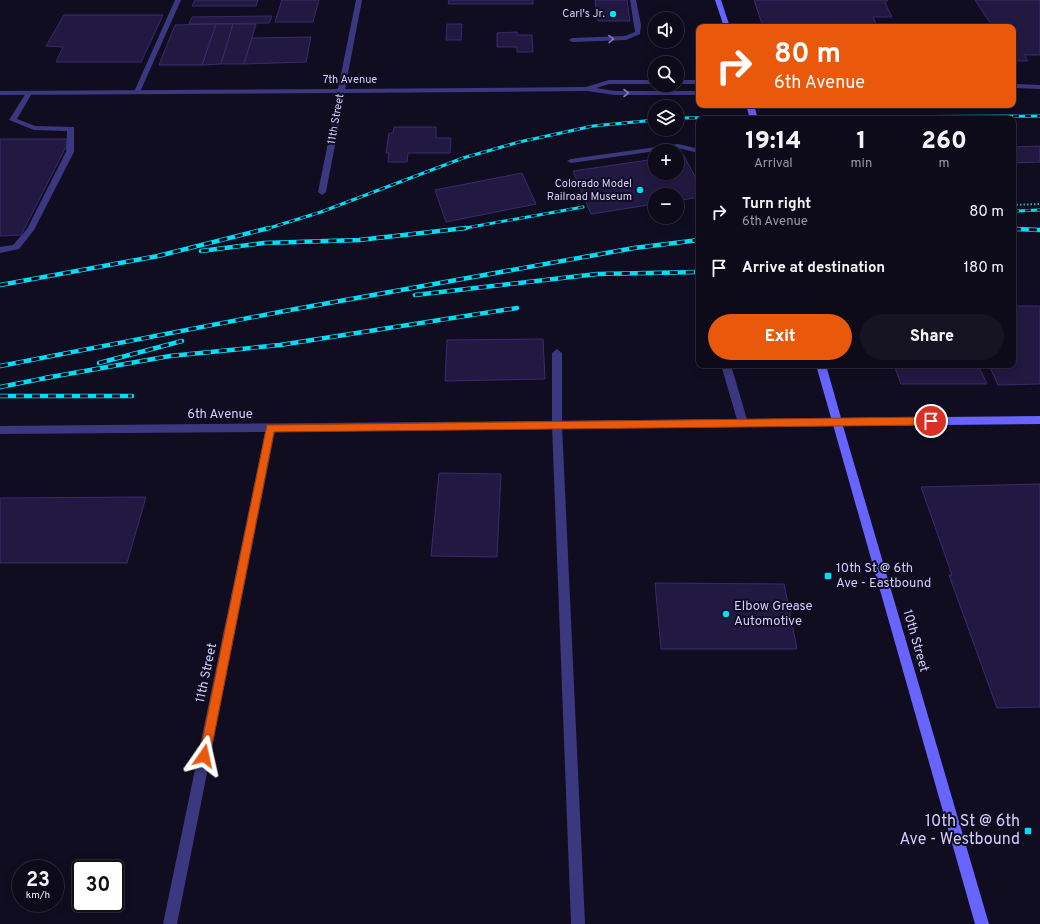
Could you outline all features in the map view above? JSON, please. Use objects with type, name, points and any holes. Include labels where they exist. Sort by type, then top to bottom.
[{"type":"street","points":[[136,92],[178,0]]},
{"type":"street","name":"11th Street","points":[[322,192],[359,0]]},
{"type":"street","points":[[572,40],[626,38],[638,34],[639,27],[633,8],[633,0]]},
{"type":"street","points":[[718,0],[726,24]]},
{"type":"street","points":[[587,89],[609,82],[648,82]]},
{"type":"street","points":[[684,82],[696,82]]},
{"type":"street","points":[[1016,86],[1040,86]]},
{"type":"street","name":"7th Avenue","points":[[0,93],[587,89],[614,93],[696,93]]},
{"type":"street","points":[[0,250],[16,247],[30,230],[70,152],[71,129],[34,128],[14,120],[29,93]]},
{"type":"street","points":[[571,161],[678,146],[696,150]]},
{"type":"street","points":[[557,353],[557,425],[578,924]]},
{"type":"street","points":[[727,368],[743,423]]},
{"type":"street","name":"10th Street","points":[[822,368],[982,924]]},
{"type":"street","name":"6th Avenue","points":[[0,430],[1040,420]]},
{"type":"street","name":"11th Street","points":[[170,924],[271,428]]},
{"type":"path","points":[[1016,205],[1040,204]]},
{"type":"building","points":[[195,0],[258,0],[256,6],[192,6]]},
{"type":"building","points":[[282,0],[319,0],[313,22],[275,22]]},
{"type":"building","points":[[449,0],[533,0],[533,4],[448,4]]},
{"type":"building","name":"Carl's Jr.","points":[[595,0],[627,0],[630,21],[598,21]]},
{"type":"building","points":[[754,0],[888,0],[885,3],[892,17],[873,17],[876,24],[762,24]]},
{"type":"building","points":[[975,0],[1040,0],[1040,55],[1024,55],[1028,61],[1016,61],[1016,24],[991,24]]},
{"type":"building","points":[[64,15],[163,15],[141,62],[56,62],[63,47],[46,46]]},
{"type":"building","points":[[272,16],[269,23],[189,24],[192,17]]},
{"type":"building","points":[[216,24],[233,24],[221,64],[202,65]]},
{"type":"building","points":[[216,24],[202,65],[159,65],[175,25]]},
{"type":"building","points":[[233,24],[256,24],[244,64],[221,64]]},
{"type":"building","points":[[447,24],[462,24],[461,40],[446,40]]},
{"type":"building","points":[[517,32],[517,35],[532,35],[533,52],[517,52],[517,47],[497,47],[497,33]]},
{"type":"building","points":[[311,37],[306,62],[244,64],[252,38]]},
{"type":"building","points":[[394,127],[436,127],[436,138],[451,138],[450,153],[408,153],[407,162],[388,162],[389,153],[386,153],[389,133],[393,133]]},
{"type":"building","points":[[0,139],[70,139],[21,235],[0,236]]},
{"type":"building","points":[[1040,146],[1040,162],[1016,163],[1016,147]]},
{"type":"building","name":"Colorado Model Railroad Museum","points":[[684,156],[696,178],[696,198],[684,200],[684,188],[648,188],[648,205],[591,214],[573,171],[648,160],[648,180],[684,180]]},
{"type":"building","points":[[522,173],[536,204],[446,222],[435,190]]},
{"type":"building","points":[[1016,306],[1040,306],[1040,384],[998,385],[990,368],[1016,368]]},
{"type":"building","points":[[543,339],[545,379],[445,381],[447,340]]},
{"type":"building","points":[[895,368],[979,368],[987,384],[901,384]]},
{"type":"building","points":[[439,473],[501,474],[497,557],[431,556]]},
{"type":"building","points":[[1040,484],[1040,707],[997,708],[949,575],[952,575],[921,487]]},
{"type":"building","points":[[146,497],[127,563],[0,563],[0,498]]},
{"type":"building","points":[[655,583],[784,584],[797,649],[661,649]]},
{"type":"railway","points":[[1016,116],[1040,116]]},
{"type":"railway","points":[[684,118],[696,118]]},
{"type":"railway","points":[[266,229],[321,212],[463,158],[519,142],[593,126],[648,121]]},
{"type":"railway","points":[[465,228],[583,207]]},
{"type":"railway","points":[[1016,211],[1040,210]]},
{"type":"railway","points":[[0,285],[158,256],[269,228]]},
{"type":"railway","points":[[201,251],[264,243],[359,240],[465,228]]},
{"type":"railway","points":[[460,229],[465,228]]},
{"type":"railway","points":[[1016,229],[1024,229]]},
{"type":"railway","points":[[1016,229],[1040,230]]},
{"type":"railway","points":[[0,366],[290,310],[634,248],[696,240]]},
{"type":"railway","points":[[415,295],[597,274],[696,272]]},
{"type":"railway","points":[[45,378],[170,356],[280,345],[517,308]]},
{"type":"railway","points":[[99,363],[182,341]]},
{"type":"railway","points":[[0,387],[51,377]]},
{"type":"railway","points":[[0,396],[132,396]]},
{"type":"place","name":"Carl's Jr.","points":[[613,14]]},
{"type":"place","name":"Colorado Model Railroad Museum","points":[[640,190]]},
{"type":"place","name":"10th St @ 6th Ave - Eastbound","points":[[828,576]]},
{"type":"place","name":"Elbow Grease Automotive","points":[[726,614]]},
{"type":"place","name":"10th St @ 6th Ave - Westbound","points":[[1028,831]]},
{"type":"route","points":[[204,756],[271,428],[931,421]]}]
